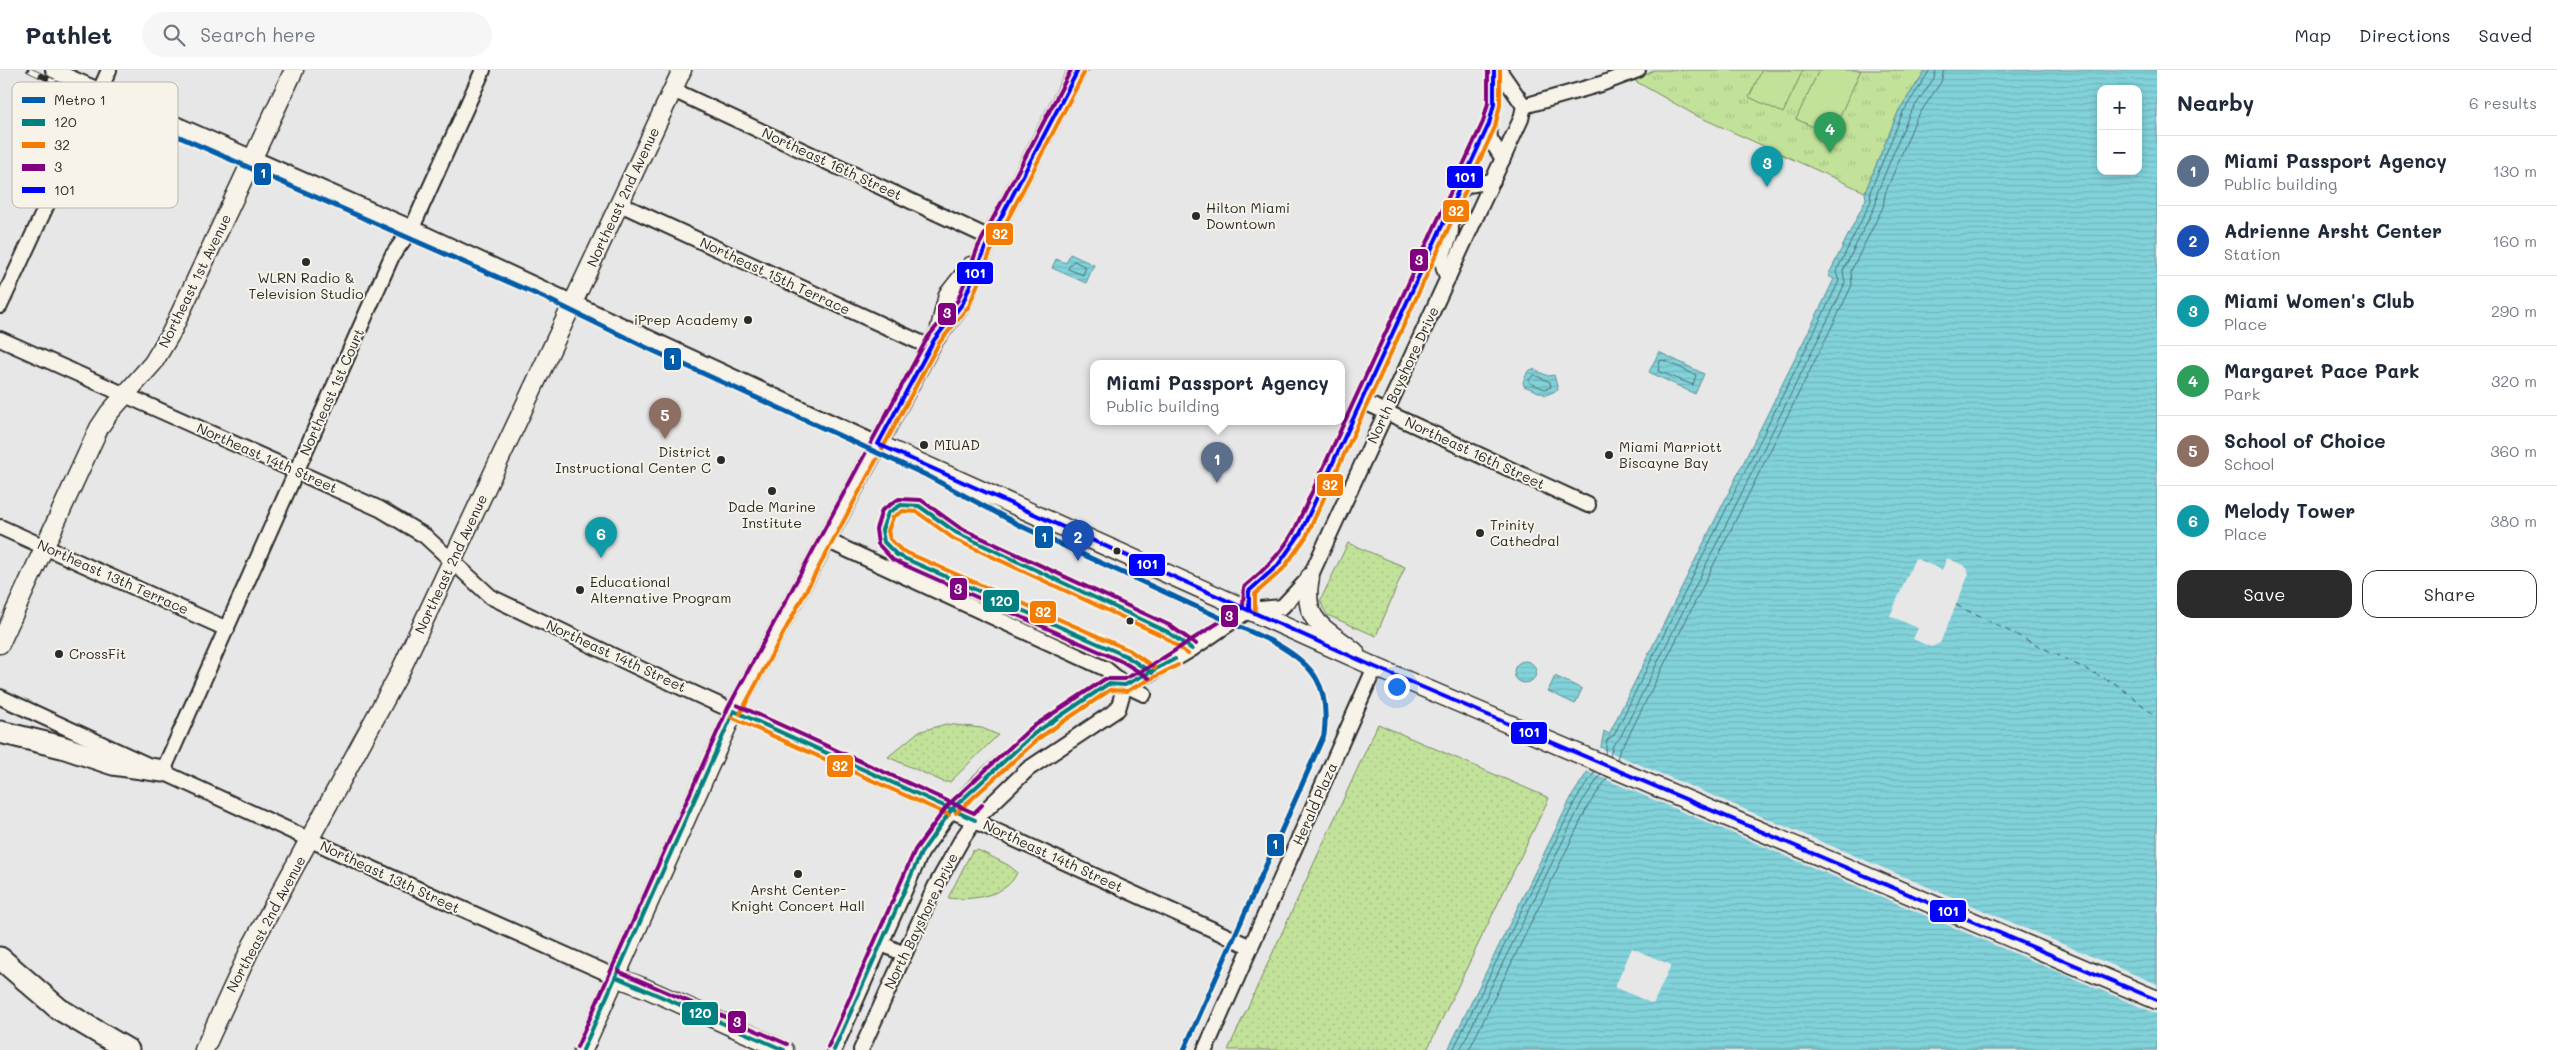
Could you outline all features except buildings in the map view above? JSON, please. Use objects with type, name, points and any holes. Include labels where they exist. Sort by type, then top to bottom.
[{"type":"highway","points":[[0,732],[62,747],[113,764],[163,772]]},
{"type":"highway","points":[[0,958],[59,1008],[128,1050]]},
{"type":"main road","name":"Northeast 1st Avenue","points":[[0,644],[43,545],[99,428],[109,412],[153,363],[172,333],[294,70]]},
{"type":"main road","name":"Northeast 2nd Avenue","points":[[204,1050],[252,945],[385,701],[682,70]]},
{"type":"main road","points":[[583,1050],[734,710],[934,340],[963,303],[987,244],[1075,71]]},
{"type":"main road","points":[[878,444],[1375,667],[2157,1000]]},
{"type":"main road","points":[[1310,578],[1307,596],[1310,614],[1317,622],[1375,667]]},
{"type":"main road","name":"Northeast 13th Street","points":[[616,977],[784,1050]]},
{"type":"street","points":[[53,70],[75,82]]},
{"type":"street","points":[[104,82],[109,70]]},
{"type":"street","name":"Northeast 1st Court","points":[[163,772],[392,256],[412,228],[483,70]]},
{"type":"street","name":"North Bayshore Drive","points":[[1249,610],[1249,591],[1266,579],[1289,554],[1300,534],[1489,124],[1494,104],[1494,70]]},
{"type":"street","points":[[1499,70],[1524,106],[1601,84],[1638,70]]},
{"type":"street","name":"Northeast 16th Street","points":[[673,90],[987,244]]},
{"type":"street","name":"North Bayshore Drive","points":[[834,1050],[921,853],[952,809],[976,784],[1035,733],[1108,684],[1126,685],[1192,649],[1249,610],[1282,607],[1310,578],[1503,159],[1521,119],[1524,106]]},
{"type":"street","points":[[1489,124],[1490,139],[1503,159]]},
{"type":"street","points":[[178,127],[254,158],[412,228],[878,444]]},
{"type":"street","points":[[1455,195],[1468,185],[1492,181]]},
{"type":"street","name":"Northeast 15th Terrace","points":[[620,204],[934,340]]},
{"type":"street","points":[[0,306],[45,208]]},
{"type":"street","points":[[1448,214],[1453,226],[1452,235],[1442,256],[1441,266],[1448,278]]},
{"type":"street","name":"Northeast 14th Street","points":[[0,338],[405,522],[453,560],[473,583],[491,597],[1251,947]]},
{"type":"street","name":"Northeast 16th Street","points":[[1362,401],[1588,504]]},
{"type":"street","name":"Northeast 13th Terrace","points":[[0,527],[226,629]]},
{"type":"street","points":[[826,540],[1106,669],[1126,685],[1144,694]]},
{"type":"street","name":"Herald Plaza","points":[[1205,1050],[1375,667]]},
{"type":"street","name":"North Bayshore Drive","points":[[861,1050],[944,868],[975,820],[1028,769],[1118,708],[1126,685]]},
{"type":"street","name":"Northeast 13th Street","points":[[0,696],[310,840],[560,954],[616,977]]},
{"type":"street","points":[[880,943],[904,954]]},
{"type":"green space","points":[[1654,70],[1926,70],[1899,110],[1865,192],[1695,115],[1635,81]]},
{"type":"green space","points":[[1762,70],[1803,70],[1783,113],[1749,97]]},
{"type":"green space","points":[[1819,70],[1861,70],[1831,135],[1796,119]]},
{"type":"green space","points":[[1348,543],[1405,567],[1376,636],[1327,615],[1320,601]]},
{"type":"green space","points":[[946,724],[982,728],[998,735],[950,782],[944,782],[888,757],[918,732]]},
{"type":"green space","points":[[1378,724],[1549,798],[1427,1050],[1228,1050]]},
{"type":"green space","points":[[978,850],[1008,865],[1017,872],[1013,880],[1006,887],[988,895],[967,899],[948,898],[972,851]]},
{"type":"water","points":[[1926,70],[2157,70],[2157,1050],[1448,1050],[1572,796],[1600,752],[1604,731],[1609,734],[1825,298],[1834,279],[1828,276],[1866,199],[1865,192],[1899,110]]},
{"type":"water","points":[[1070,254],[1094,265],[1086,283],[1052,268],[1056,259],[1066,263]]},
{"type":"water","points":[[1659,352],[1704,374],[1695,394],[1649,372]]},
{"type":"water","points":[[1533,369],[1548,376],[1554,375],[1558,390],[1546,395],[1524,386],[1523,382],[1528,371]]},
{"type":"water","points":[[1525,661],[1533,664],[1536,672],[1533,680],[1525,683],[1517,680],[1514,672],[1517,664]]},
{"type":"water","points":[[1555,676],[1582,689],[1575,704],[1548,691]]},
{"type":"pier","points":[[1915,558],[1942,570],[1947,558],[1965,566],[1969,574],[1940,643],[1931,647],[1913,639],[1918,628],[1890,616]]},
{"type":"pier","points":[[1598,747],[2157,984],[2157,1014],[1586,771]]},
{"type":"pier","points":[[1632,948],[1671,965],[1653,1004],[1615,987]]},
{"type":"ferry route","points":[[1956,605],[2116,684],[2157,717]]},
{"type":"railway","points":[[29,70],[55,82]]},
{"type":"metro line","name":"1","points":[[178,136],[545,298],[643,346],[926,475],[1023,527],[1273,642],[1300,659],[1309,669],[1322,690],[1325,718],[1324,735],[1184,1050]]},
{"type":"transit line","name":"3","points":[[577,1047],[728,708],[928,337],[958,300],[978,247],[1071,70]]},
{"type":"transit line","name":"101","points":[[1078,70],[984,250],[963,303],[934,340],[878,444],[1375,667],[2157,1000]]},
{"type":"transit line","name":"3","points":[[1345,421],[1483,122],[1488,103],[1488,70]]},
{"type":"transit line","name":"101","points":[[1249,610],[1249,591],[1278,565],[1300,534],[1489,124],[1494,104],[1494,70]]},
{"type":"transit line","name":"32","points":[[1255,610],[1255,594],[1283,569],[1306,537],[1495,127],[1500,105],[1500,70]]},
{"type":"transit line","name":"32","points":[[740,714],[939,343],[969,306],[990,253],[1084,73]]},
{"type":"transit line","name":"3","points":[[828,1047],[915,850],[948,805],[1031,728],[1105,679],[1124,679],[1149,667],[1243,607],[1244,587],[1272,561],[1294,531],[1343,425]]},
{"type":"transit line","name":"3","points":[[1149,678],[1123,662],[893,560],[878,544],[876,529],[882,510],[899,499],[921,500],[960,528],[1169,625],[1196,644]]},
{"type":"transit line","name":"120","points":[[1152,673],[1126,656],[897,555],[884,542],[882,530],[888,513],[901,505],[919,506],[957,533],[1166,631],[1192,649]]},
{"type":"transit line","name":"32","points":[[1155,668],[1129,650],[901,550],[890,539],[888,531],[893,517],[903,511],[917,512],[954,539],[1163,636],[1188,654]]},
{"type":"transit line","name":"120","points":[[834,1050],[921,853],[952,809],[1035,733],[1108,684],[1125,685],[1175,659]]},
{"type":"transit line","name":"32","points":[[956,813],[1039,738],[1110,690],[1127,691],[1178,665]]},
{"type":"transit line","name":"3","points":[[737,705],[974,813],[982,805]]},
{"type":"transit line","name":"120","points":[[734,711],[975,820]]},
{"type":"transit line","name":"120","points":[[583,1050],[734,711]]},
{"type":"transit line","name":"32","points":[[731,717],[949,815]]},
{"type":"transit line","name":"3","points":[[618,971],[787,1044]]},
{"type":"transit line","name":"120","points":[[616,977],[784,1050]]},
{"type":"place","name":"Margaret Pace Park","points":[[1830,153]]},
{"type":"place","name":"Miami Women's Club","points":[[1767,187]]},
{"type":"place","name":"Hilton Miami Downtown","points":[[1196,216]]},
{"type":"place","name":"WLRN Radio & Television Studio","points":[[306,262]]},
{"type":"place","name":"iPrep Academy","points":[[748,320]]},
{"type":"place","name":"School of Choice","points":[[665,439]]},
{"type":"place","name":"MIUAD","points":[[924,445]]},
{"type":"place","name":"Miami Marriott Biscayne Bay","points":[[1609,455]]},
{"type":"place","name":"District Instructional Center C","points":[[721,460]]},
{"type":"place","name":"Miami Passport Agency","points":[[1217,483]]},
{"type":"place","name":"Dade Marine Institute","points":[[772,491]]},
{"type":"place","name":"Trinity Cathedral","points":[[1480,533]]},
{"type":"place","name":"Melody Tower","points":[[601,558]]},
{"type":"place","name":"Adrienne Arsht Center","points":[[1078,561]]},
{"type":"place","name":"Educational Alternative Program","points":[[580,590]]},
{"type":"place","name":"CrossFit","points":[[59,654]]},
{"type":"place","name":"Arsht Center- Knight Concert Hall","points":[[798,874]]}]
